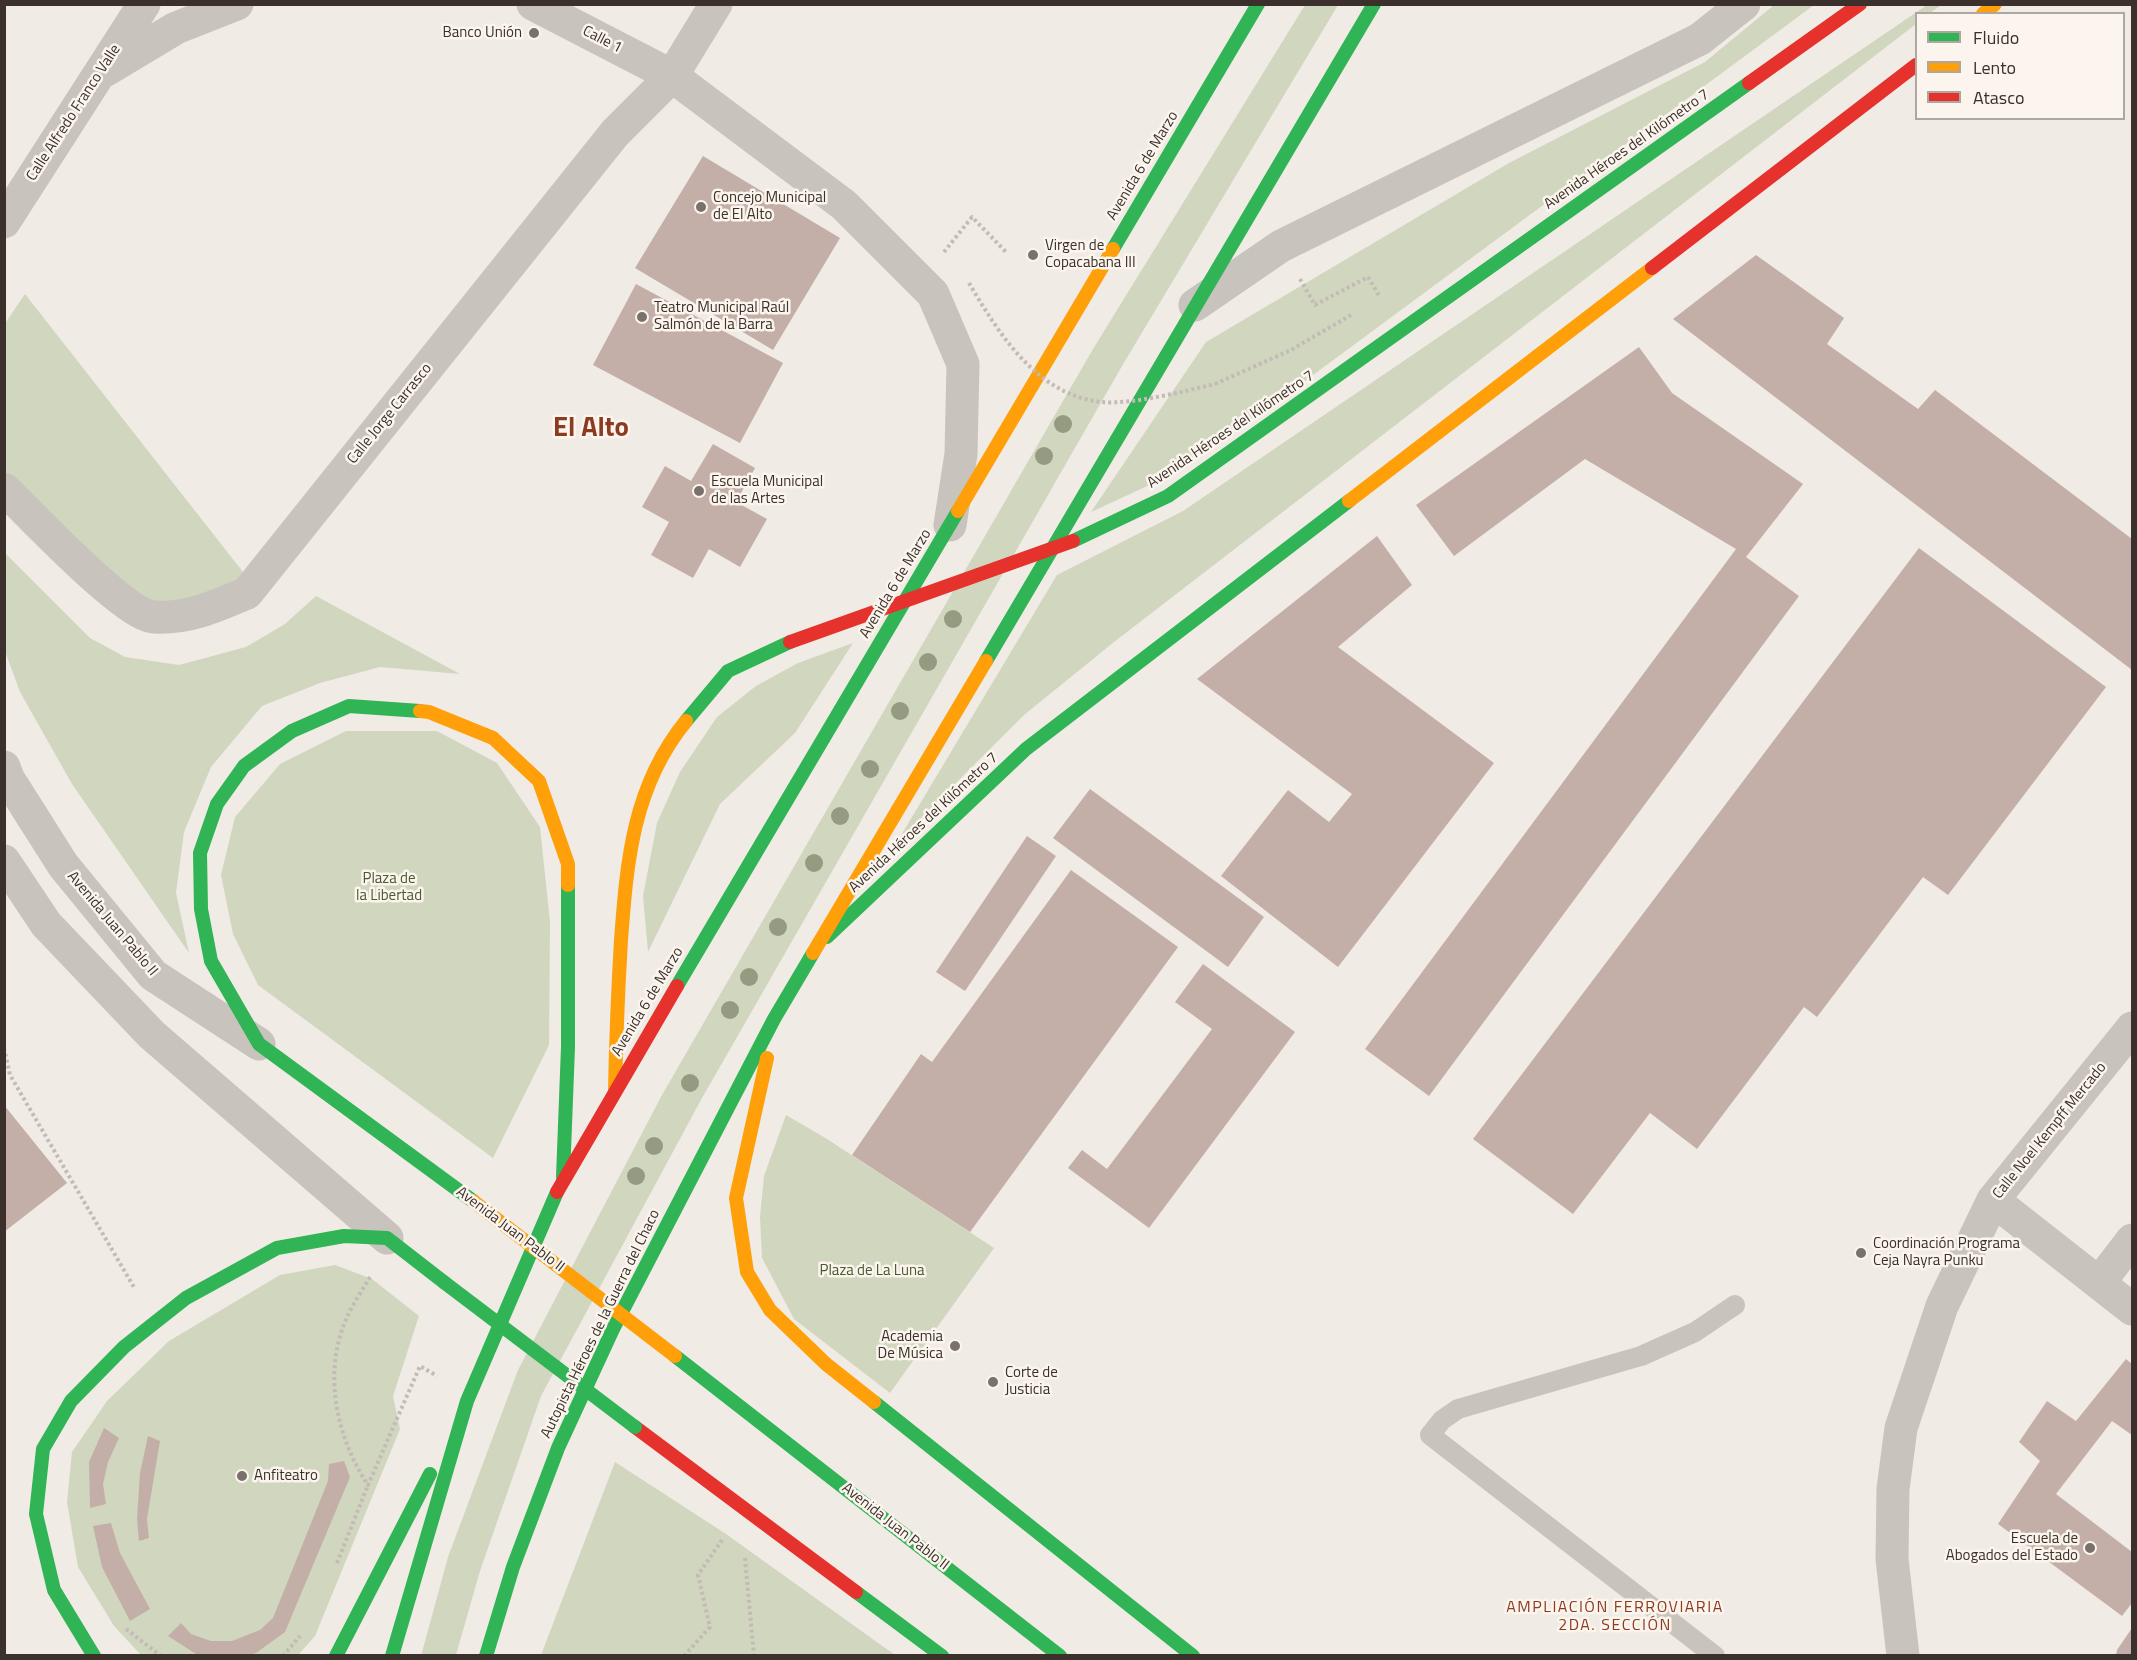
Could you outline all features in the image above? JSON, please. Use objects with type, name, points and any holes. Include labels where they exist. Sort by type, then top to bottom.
[{"type":"main road","name":"Avenida 6 de Marzo","points":[[562,1180],[1257,4]]},
{"type":"main road","points":[[1193,1656],[826,1364],[770,1310],[747,1272],[736,1198],[776,1017],[813,950],[1374,4]]},
{"type":"main road","name":"Avenida Héroes del Kilómetro 7","points":[[615,1091],[616,1016],[627,859],[643,796],[674,736],[728,671],[790,642],[1073,541],[1168,496],[1860,4]]},
{"type":"main road","name":"Avenida Héroes del Kilómetro 7","points":[[813,950],[1026,749],[1915,67]]},
{"type":"main road","points":[[259,1044],[211,961],[201,909],[200,853],[216,804],[244,766],[292,730],[350,706],[429,712],[493,738],[539,782],[568,864],[568,1047],[562,1180],[469,1396],[336,1656]]},
{"type":"main road","name":"Autopista Héroes de la Guerra del Chaco","points":[[486,1656],[513,1567],[563,1438],[613,1329],[776,1017]]},
{"type":"main road","name":"Avenida Juan Pablo II","points":[[259,1044],[473,1201],[1060,1656]]},
{"type":"main road","points":[[94,1656],[54,1590],[36,1514],[43,1449],[71,1401],[124,1347],[186,1298],[277,1248],[344,1236],[387,1238],[942,1656]]},
{"type":"main road","points":[[392,1656],[469,1396]]},
{"type":"street","name":"Calle Alfredo Franco Valle","points":[[4,222],[144,4]]},
{"type":"street","points":[[99,74],[176,28],[237,4]]},
{"type":"street","name":"Calle 1","points":[[533,4],[672,76],[844,205],[933,294],[963,364],[961,454],[950,525]]},
{"type":"street","name":"Calle Jorge Carrasco","points":[[4,489],[120,600],[152,617],[201,613],[247,593],[615,133],[672,76],[716,4]]},
{"type":"street","points":[[1195,305],[1281,246],[1700,39],[1744,4]]},
{"type":"street","name":"Avenida Juan Pablo II","points":[[4,767],[8,778],[63,865],[153,975],[259,1044]]},
{"type":"street","points":[[4,861],[46,924],[152,1035],[387,1238]]},
{"type":"street","name":"Calle Noel Kempff Mercado","points":[[1903,1656],[1892,1559],[1893,1490],[1901,1428],[1941,1306],[1993,1200],[2133,1028]]},
{"type":"street","points":[[1993,1200],[2133,1308]]},
{"type":"street","points":[[2099,1283],[2133,1239]]},
{"type":"lane","points":[[1715,1656],[1430,1435],[1442,1420],[1458,1409],[1641,1356],[1695,1332],[1735,1305]]},
{"type":"path","points":[[943,254],[972,217],[1007,253]]},
{"type":"path","points":[[1315,305],[1368,278],[1381,297],[1371,303]]},
{"type":"path","points":[[969,283],[990,318],[1037,375],[1070,394],[1102,402],[1163,396],[1215,384],[1291,350],[1361,309]]},
{"type":"path","points":[[4,1048],[10,1075],[140,1298]]},
{"type":"path","points":[[368,1485],[352,1462],[335,1401],[334,1365],[345,1322],[387,1238]]},
{"type":"path","points":[[335,1568],[420,1366],[469,1396]]},
{"type":"path","points":[[684,1656],[710,1627],[698,1575],[746,1509]]},
{"type":"path","points":[[744,1546],[754,1656]]},
{"type":"path","points":[[123,1626],[147,1648],[161,1656]]},
{"type":"path","points":[[283,1656],[306,1628]]},
{"type":"green space","points":[[1305,5],[1338,5],[1122,366],[702,1098],[541,1396],[480,1571],[456,1655],[421,1656],[448,1557],[518,1370],[662,1095],[1093,349]]},
{"type":"green space","points":[[1774,5],[1814,5],[1267,409],[1156,482],[1091,512],[1206,342],[1509,163],[1705,62]]},
{"type":"green space","points":[[1927,5],[1941,5],[1931,12],[1917,12]]},
{"type":"green space","points":[[1915,13],[1915,25],[1114,642],[1024,715],[897,842],[1057,575],[1183,511]]},
{"type":"green space","points":[[25,294],[250,581],[195,607],[135,601],[5,471],[4,325]]},
{"type":"green space","points":[[5,553],[90,638],[125,657],[179,665],[246,647],[285,624],[316,596],[460,674],[380,667],[320,683],[262,706],[211,767],[184,832],[176,893],[189,953],[72,784],[20,692],[5,651]]},
{"type":"green space","points":[[853,643],[795,733],[720,804],[648,952],[643,896],[657,823],[680,772],[717,717],[756,686],[798,663]]},
{"type":"green space","name":"Plaza de la Libertad","points":[[346,731],[437,731],[497,763],[540,827],[550,922],[549,1045],[493,1158],[258,985],[233,934],[221,875],[235,817],[280,764]]},
{"type":"green space","name":"Plaza de La Luna","points":[[786,1115],[827,1139],[994,1248],[890,1393],[794,1319],[762,1258],[760,1217],[764,1176]]},
{"type":"green space","points":[[335,1265],[372,1279],[419,1316],[393,1396],[400,1429],[315,1636],[298,1655],[141,1655],[114,1626],[78,1567],[67,1502],[72,1452],[107,1401],[169,1341],[280,1275]]},
{"type":"green space","points":[[615,1462],[726,1534],[895,1655],[541,1655]]},
{"type":"building","points":[[703,156],[840,238],[773,350],[635,268]]},
{"type":"building","points":[[1756,255],[1844,318],[1827,344],[1918,409],[1935,390],[2132,539],[2132,670],[1673,319]]},
{"type":"building","points":[[636,284],[783,363],[740,443],[593,365]]},
{"type":"building","points":[[1639,347],[1672,393],[1803,484],[1746,557],[1799,596],[1429,1096],[1365,1049],[1736,549],[1585,459],[1454,556],[1416,505]]},
{"type":"building","points":[[713,444],[755,468],[736,502],[767,519],[740,567],[709,549],[693,578],[651,555],[669,522],[642,507],[665,466],[691,481]]},
{"type":"building","points":[[1377,536],[1412,585],[1338,647],[1494,763],[1338,967],[1221,876],[1288,790],[1329,822],[1352,794],[1197,679]]},
{"type":"building","points":[[1919,548],[2106,687],[1948,895],[1923,877],[1817,1017],[1804,1007],[1697,1149],[1650,1113],[1573,1214],[1473,1139]]},
{"type":"building","points":[[1090,789],[1264,917],[1228,967],[1053,838]]},
{"type":"building","points":[[1027,836],[1056,856],[965,991],[936,972]]},
{"type":"building","points":[[1071,870],[1178,947],[970,1232],[852,1155],[921,1054],[932,1062]]},
{"type":"building","points":[[1203,964],[1295,1032],[1149,1228],[1068,1168],[1082,1150],[1107,1169],[1212,1029],[1175,1002]]},
{"type":"building","points":[[4,1105],[67,1183],[4,1232]]},
{"type":"building","points":[[2126,1359],[2132,1364],[2132,1435],[2112,1421],[2056,1494],[2132,1552],[2132,1603],[2122,1616],[1998,1524],[2040,1461],[2019,1442],[2047,1401],[2076,1421]]},
{"type":"building","points":[[104,1428],[119,1438],[108,1462],[103,1484],[106,1504],[90,1508],[89,1462]]},
{"type":"building","points":[[148,1436],[160,1441],[147,1519],[149,1538],[139,1541],[137,1519],[140,1473]]},
{"type":"building","points":[[344,1461],[350,1477],[285,1632],[256,1653],[246,1656],[199,1656],[168,1636],[181,1623],[191,1634],[211,1641],[232,1641],[260,1630],[273,1618],[328,1481],[329,1464]]},
{"type":"building","points":[[111,1523],[120,1553],[150,1609],[130,1621],[102,1567],[93,1526]]},
{"type":"building","points":[[2132,1628],[2132,1656],[2116,1656],[2117,1650]]},
{"type":"traffic: fast","points":[[1113,249],[1258,4]]},
{"type":"traffic: fast","points":[[986,661],[1374,4]]},
{"type":"traffic: fast","points":[[1073,541],[1168,496],[1749,83]]},
{"type":"traffic: fast","points":[[827,937],[1026,749],[1349,501]]},
{"type":"traffic: fast","points":[[677,986],[958,511]]},
{"type":"traffic: fast","points":[[686,721],[728,671],[790,642]]},
{"type":"traffic: fast","points":[[420,711],[349,706],[292,731],[244,766],[217,804],[200,853],[201,909],[211,961],[259,1044],[473,1201]]},
{"type":"traffic: fast","points":[[563,1177],[568,1047],[568,885]]},
{"type":"traffic: fast","points":[[486,1656],[513,1567],[558,1448],[613,1329],[774,1019],[813,953]]},
{"type":"traffic: fast","points":[[392,1656],[467,1401],[557,1192]]},
{"type":"traffic: fast","points":[[94,1656],[54,1590],[36,1514],[43,1449],[71,1401],[124,1347],[186,1298],[277,1248],[344,1236],[387,1238],[445,1283]]},
{"type":"traffic: fast","points":[[445,1283],[635,1427]]},
{"type":"traffic: fast","points":[[675,1356],[1060,1656]]},
{"type":"traffic: fast","points":[[874,1402],[1193,1656]]},
{"type":"traffic: fast","points":[[336,1656],[430,1474]]},
{"type":"traffic: fast","points":[[856,1592],[942,1656]]},
{"type":"traffic: slow","points":[[1985,12],[1995,4]]},
{"type":"traffic: slow","points":[[958,511],[1113,249]]},
{"type":"traffic: slow","points":[[1349,501],[1652,268]]},
{"type":"traffic: slow","points":[[813,953],[986,661]]},
{"type":"traffic: slow","points":[[420,711],[429,712],[493,738],[539,781],[568,864],[568,885]]},
{"type":"traffic: slow","points":[[615,1091],[621,940],[630,853],[636,825],[654,771],[686,721]]},
{"type":"traffic: slow","points":[[767,1058],[736,1198],[747,1272],[770,1310],[826,1364],[874,1402]]},
{"type":"traffic: slow","points":[[473,1201],[675,1356]]},
{"type":"traffic: jam","points":[[1749,83],[1860,4]]},
{"type":"traffic: jam","points":[[1652,268],[1915,66]]},
{"type":"traffic: jam","points":[[790,642],[1073,541]]},
{"type":"traffic: jam","points":[[557,1192],[677,986]]},
{"type":"traffic: jam","points":[[635,1427],[856,1592]]},
{"type":"place","name":"Banco Unión","points":[[534,33]]},
{"type":"place","name":"Concejo Municipal de El Alto","points":[[701,207]]},
{"type":"place","name":"Virgen de Copacabana III","points":[[1033,255]]},
{"type":"place","name":"Teatro Municipal Raúl Salmón de la Barra","points":[[642,317]]},
{"type":"place","name":"Escuela Municipal de las Artes","points":[[699,491]]},
{"type":"place","name":"Coordinación Programa Ceja Nayra Punku","points":[[1861,1253]]},
{"type":"place","name":"Academia De Música","points":[[955,1346]]},
{"type":"place","name":"Corte de Justicia","points":[[993,1382]]},
{"type":"place","name":"Anfiteatro","points":[[242,1476]]},
{"type":"place","name":"Escuela de Abogados del Estado","points":[[2090,1548]]},
{"type":"district","name":"El Alto","points":[[591,429]]},
{"type":"district","name":"AMPLIACIÓN FERROVIARIA 2DA. SECCIÓN","points":[[1615,1617]]}]
